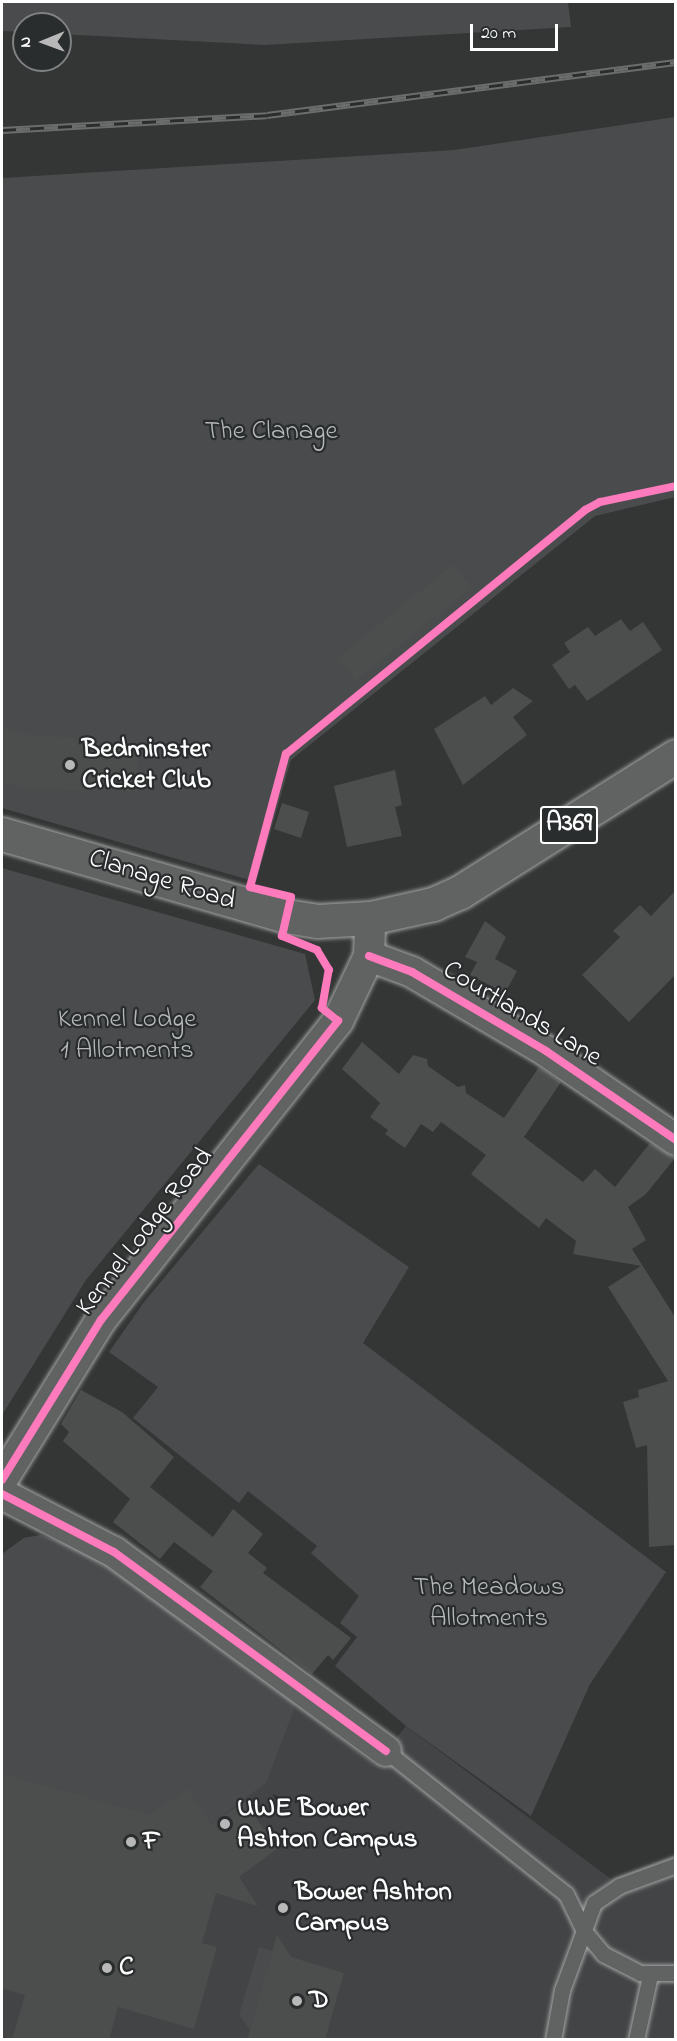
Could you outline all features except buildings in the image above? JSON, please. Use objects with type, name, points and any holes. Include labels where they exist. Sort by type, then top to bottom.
[{"type":"main road","name":"Clanage Road","points":[[2,834],[286,916],[316,921],[370,918],[433,904],[460,892],[675,756]]},
{"type":"street","name":"Kennel Lodge Road","points":[[2,1480],[107,1311],[338,1020],[369,956],[370,918]]},
{"type":"street","name":"Courtlands Lane","points":[[369,956],[412,972],[546,1051],[675,1140]]},
{"type":"street","points":[[2,1494],[114,1552],[386,1751]]},
{"type":"lane","points":[[386,1751],[566,1894],[584,1930],[612,1961],[650,1975],[675,1972]]},
{"type":"lane","points":[[553,2040],[562,1990],[584,1930],[587,1915],[601,1896],[675,1864]]},
{"type":"lane","points":[[636,2040],[650,1975]]},
{"type":"shaded area","name":"UWE Bower Ashton Campus","points":[[41,1535],[159,1598],[375,1765],[406,1726],[611,1879],[675,1855],[675,2039],[2,2039],[2,1554],[24,1538]]},
{"type":"green space","points":[[2,2],[568,2],[571,27],[265,45],[72,35],[72,12],[12,12],[12,31],[2,31]]},
{"type":"green space","name":"The Clanage","points":[[675,117],[675,497],[595,516],[291,760],[256,882],[2,808],[2,178],[454,150]]},
{"type":"green space","name":"Kennel Lodge 1 Allotments","points":[[2,868],[305,954],[315,1000],[86,1280],[2,1415]]},
{"type":"green space","name":"The Meadows Allotments","points":[[259,1164],[409,1267],[363,1343],[666,1572],[590,1684],[531,1816],[406,1726],[335,1666],[357,1637],[340,1623],[359,1596],[311,1553],[317,1546],[248,1491],[239,1503],[133,1418],[158,1387],[109,1352],[144,1302]]},
{"type":"green space","points":[[41,1535],[90,1553],[296,1704],[266,1783],[211,1824],[188,1789],[149,1814],[2,1773],[2,1554],[24,1538]]},
{"type":"green space","points":[[259,1947],[273,1951],[250,2030],[239,2015]]},
{"type":"railway","points":[[2,130],[267,115],[676,62]]},
{"type":"cycle path","points":[[2,1480],[101,1320],[338,1021],[322,1008],[329,970],[317,950],[282,936],[291,897],[250,887],[286,754],[585,510],[600,502],[676,486]]},
{"type":"cycle path","points":[[369,956],[412,972],[546,1051],[676,1140]]},
{"type":"cycle path","points":[[2,1494],[114,1552],[386,1751]]},
{"type":"place","name":"Bedminster Cricket Club","points":[[70,765]]},
{"type":"place","name":"UWE Bower Ashton Campus","points":[[225,1824]]},
{"type":"place","name":"F","points":[[131,1842]]},
{"type":"place","name":"Bower Ashton Campus","points":[[283,1908]]},
{"type":"place","name":"C","points":[[107,1968]]},
{"type":"place","name":"D","points":[[297,2001]]}]
